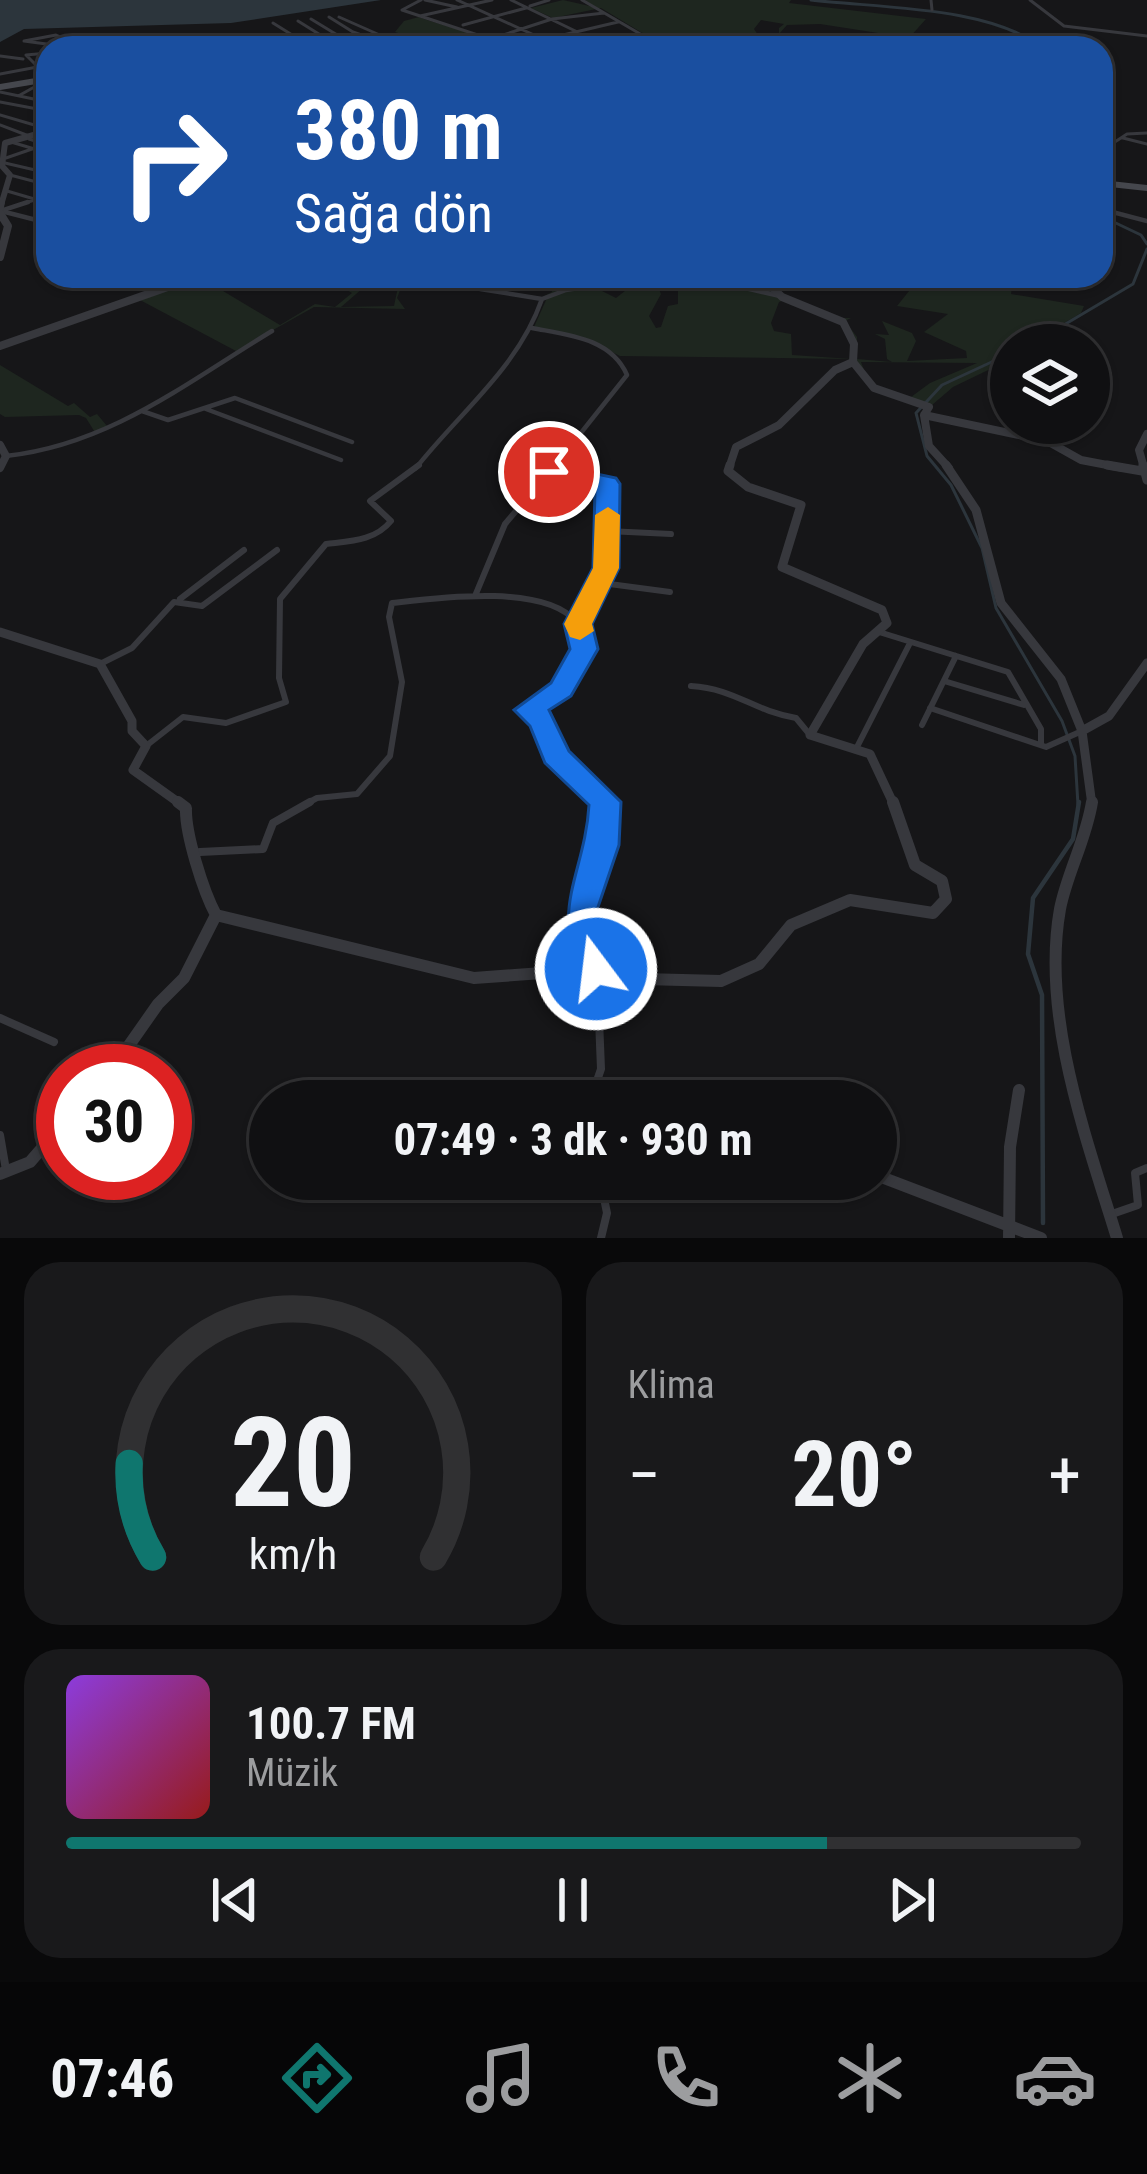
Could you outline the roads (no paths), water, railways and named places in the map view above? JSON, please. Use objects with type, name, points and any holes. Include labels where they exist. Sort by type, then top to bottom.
[{"type":"main road","points":[[0,90],[36,84]]},
{"type":"main road","points":[[1113,184],[1147,188]]},
{"type":"street","points":[[536,36],[491,17],[460,4],[423,0],[402,10],[449,27],[460,26],[491,17],[528,7],[549,0]]},
{"type":"street","points":[[420,16],[492,0]]},
{"type":"street","points":[[511,0],[586,36]]},
{"type":"street","points":[[582,0],[642,35],[633,36]]},
{"type":"street","points":[[931,0],[932,10]]},
{"type":"street","points":[[1030,0],[1060,25],[1147,36]]},
{"type":"street","points":[[499,36],[552,20],[607,13]]},
{"type":"street","points":[[329,17],[364,36]]},
{"type":"street","points":[[339,17],[380,36]]},
{"type":"street","points":[[311,19],[339,36]]},
{"type":"street","points":[[298,21],[323,36]]},
{"type":"street","points":[[561,36],[621,21]]},
{"type":"street","points":[[274,23],[295,36],[316,31]]},
{"type":"street","points":[[460,26],[494,36]]},
{"type":"street","points":[[0,74],[36,52]]},
{"type":"street","points":[[0,56],[25,58],[35,64]]},
{"type":"street","points":[[0,66],[35,64]]},
{"type":"street","points":[[17,96],[36,86]]},
{"type":"street","points":[[0,90],[36,99]]},
{"type":"street","points":[[16,105],[29,98]]},
{"type":"street","points":[[0,102],[36,109]]},
{"type":"street","points":[[11,118],[31,108]]},
{"type":"street","points":[[0,115],[36,126]]},
{"type":"street","points":[[0,125],[36,142]]},
{"type":"street","points":[[1113,142],[1147,133]]},
{"type":"street","points":[[4,142],[36,134]]},
{"type":"street","points":[[1119,138],[1147,144]]},
{"type":"street","points":[[4,142],[36,148]]},
{"type":"street","points":[[0,257],[8,226],[0,211],[10,176],[3,163],[4,142]]},
{"type":"street","points":[[3,163],[36,148]]},
{"type":"street","points":[[3,163],[36,170]]},
{"type":"street","points":[[10,176],[36,182]]},
{"type":"street","points":[[7,191],[36,199]]},
{"type":"street","points":[[0,211],[36,201]]},
{"type":"street","points":[[0,211],[36,220]]},
{"type":"street","points":[[1113,212],[1147,221]]},
{"type":"street","points":[[0,346],[165,288]]},
{"type":"street","points":[[480,288],[542,299],[579,288]]},
{"type":"street","points":[[745,288],[780,296],[842,321],[855,340],[853,362],[874,388],[924,408],[1047,441],[1081,460],[1145,476],[1147,434]]},
{"type":"street","points":[[772,288],[780,296]]},
{"type":"street","points":[[542,299],[532,328],[492,385],[450,425],[413,472],[370,500],[391,520],[388,527],[364,540],[326,544],[280,599],[279,678],[286,702],[226,723],[183,717],[146,746],[133,770],[186,808],[185,836],[200,852],[208,902],[216,915],[474,978],[596,969],[643,979],[721,981],[759,964],[791,925],[850,900],[939,911],[946,886],[915,865],[904,824],[870,754],[810,735],[796,718],[761,712],[724,688],[691,686]]},
{"type":"street","points":[[475,596],[496,538],[516,509],[542,490],[547,476],[627,375],[618,356],[604,349],[532,328]]},
{"type":"street","points":[[6,456],[64,450],[109,432],[272,331]]},
{"type":"street","points":[[810,735],[863,644],[887,623],[874,604],[782,567],[801,505],[748,488],[728,471],[736,447],[779,424],[835,370],[853,362]]},
{"type":"street","points":[[142,411],[164,421],[236,398],[352,442]]},
{"type":"street","points":[[202,408],[341,460]]},
{"type":"street","points":[[924,408],[929,446],[955,474],[976,510],[1001,603],[1061,679],[1082,731],[1093,799],[1087,836],[1061,905],[1055,955],[1071,1089],[1117,1238]]},
{"type":"street","points":[[0,445],[6,456]]},
{"type":"street","points":[[0,468],[6,456]]},
{"type":"street","points":[[547,476],[606,481],[602,583],[578,624]]},
{"type":"street","points":[[607,531],[671,534]]},
{"type":"street","points":[[100,664],[132,648],[164,608],[244,550]]},
{"type":"street","points":[[179,600],[202,606],[277,550]]},
{"type":"street","points":[[602,583],[670,592]]},
{"type":"street","points":[[200,852],[263,849],[273,823],[316,798],[357,794],[390,757],[389,736],[402,682],[389,606],[475,596],[555,606],[578,624],[584,649],[561,689],[529,710],[543,721],[556,756],[605,802],[603,845],[581,910],[596,969],[601,1069],[597,1080]]},
{"type":"street","points":[[0,632],[100,664],[132,721],[132,731],[146,746]]},
{"type":"street","points":[[880,632],[1009,672],[1040,729],[1041,744]]},
{"type":"street","points":[[856,749],[910,643]]},
{"type":"street","points":[[922,725],[956,656]]},
{"type":"street","points":[[930,708],[1054,747],[1115,714],[1132,677],[1147,663]]},
{"type":"street","points":[[944,681],[1024,705]]},
{"type":"street","points":[[130,1044],[158,1004],[184,978],[216,915]]},
{"type":"street","points":[[0,1018],[55,1042]]},
{"type":"street","points":[[1010,1233],[1010,1147],[1019,1090]]},
{"type":"street","points":[[0,1135],[3,1172],[36,1155]]},
{"type":"street","points":[[1108,1214],[1126,1213],[1138,1205],[1135,1173],[1147,1168]]},
{"type":"street","points":[[897,1184],[1010,1233],[1041,1238]]},
{"type":"street","points":[[601,1238],[607,1214],[604,1200]]},
{"type":"waterway","points":[[811,0],[964,16],[1023,36]]},
{"type":"waterway","points":[[1113,222],[1141,235],[1147,244]]},
{"type":"waterway","points":[[1065,324],[1133,284],[1147,249]]},
{"type":"waterway","points":[[990,363],[942,385],[916,413],[927,456],[951,485],[982,548],[996,608],[1062,721],[1075,756],[1078,805]]},
{"type":"waterway","points":[[1043,1223],[1042,995],[1028,954],[1033,898],[1073,839],[1079,802]]}]
